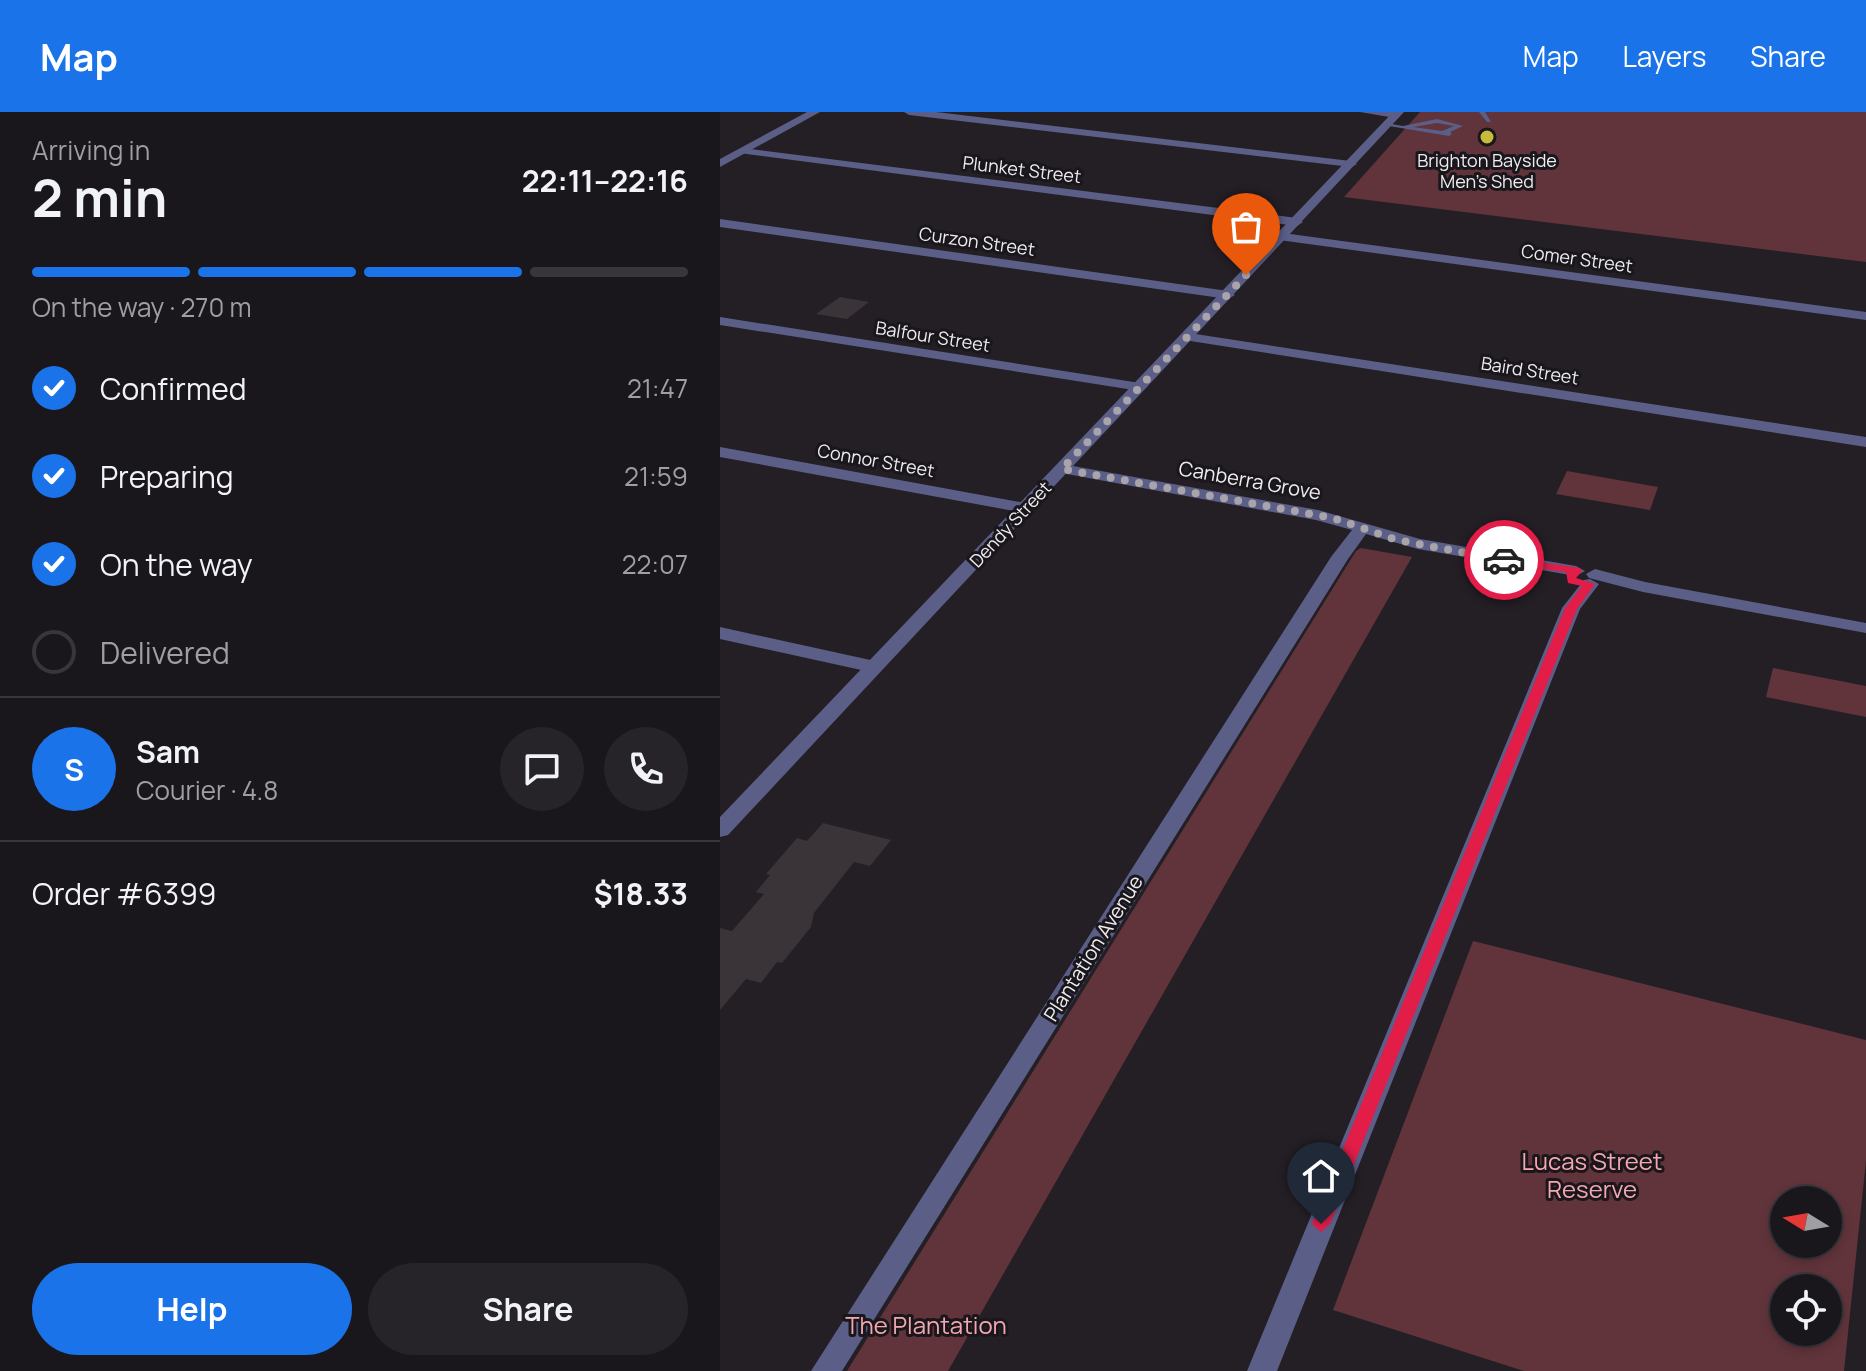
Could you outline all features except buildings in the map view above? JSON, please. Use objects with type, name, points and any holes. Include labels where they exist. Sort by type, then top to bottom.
[{"type":"street","points":[[720,164],[815,112]]},
{"type":"street","points":[[909,112],[1351,164]]},
{"type":"street","points":[[1365,112],[1394,118]]},
{"type":"street","name":"Dendy Street","points":[[720,830],[1394,118]]},
{"type":"street","name":"Plunket Street","points":[[743,151],[1297,222]]},
{"type":"street","name":"Curzon Street","points":[[720,223],[1228,295]]},
{"type":"street","name":"Comer Street","points":[[1283,237],[1866,316]]},
{"type":"street","name":"Balfour Street","points":[[720,321],[1140,387]]},
{"type":"street","name":"Baird Street","points":[[1189,337],[1866,442]]},
{"type":"street","name":"Connor Street","points":[[720,452],[1025,508]]},
{"type":"street","name":"Canberra Grove","points":[[1062,469],[1318,515],[1397,540],[1583,578],[1866,628]]},
{"type":"street","name":"Plantation Avenue","points":[[826,1371],[1340,557],[1362,528]]},
{"type":"street","points":[[1262,1371],[1583,578]]},
{"type":"street","points":[[720,633],[875,667]]},
{"type":"lane","points":[[1482,112],[1489,121]]},
{"type":"lane","points":[[1394,118],[1405,127],[1455,135]]},
{"type":"lane","points":[[1405,127],[1437,121],[1460,126],[1443,133]]},
{"type":"green space","points":[[1420,112],[1866,112],[1866,262],[1344,197]]},
{"type":"green space","points":[[1567,471],[1658,487],[1650,510],[1556,494]]},
{"type":"green space","name":"The Plantation","points":[[1361,548],[1412,557],[948,1371],[847,1371],[1356,551]]},
{"type":"green space","points":[[1773,668],[1866,686],[1866,717],[1766,697]]},
{"type":"green space","name":"Lucas Street Reserve","points":[[1473,941],[1866,1040],[1866,1161],[1844,1371],[1524,1371],[1333,1310]]},
{"type":"way so far","points":[[1246,275],[1062,469],[1333,518],[1397,540],[1504,560]]},
{"type":"place","name":"Brighton Bayside Men's Shed","points":[[1487,137]]},
{"type":"route","points":[[1321,1224],[1571,608],[1590,584],[1572,580],[1570,575],[1576,571],[1504,560]]}]
